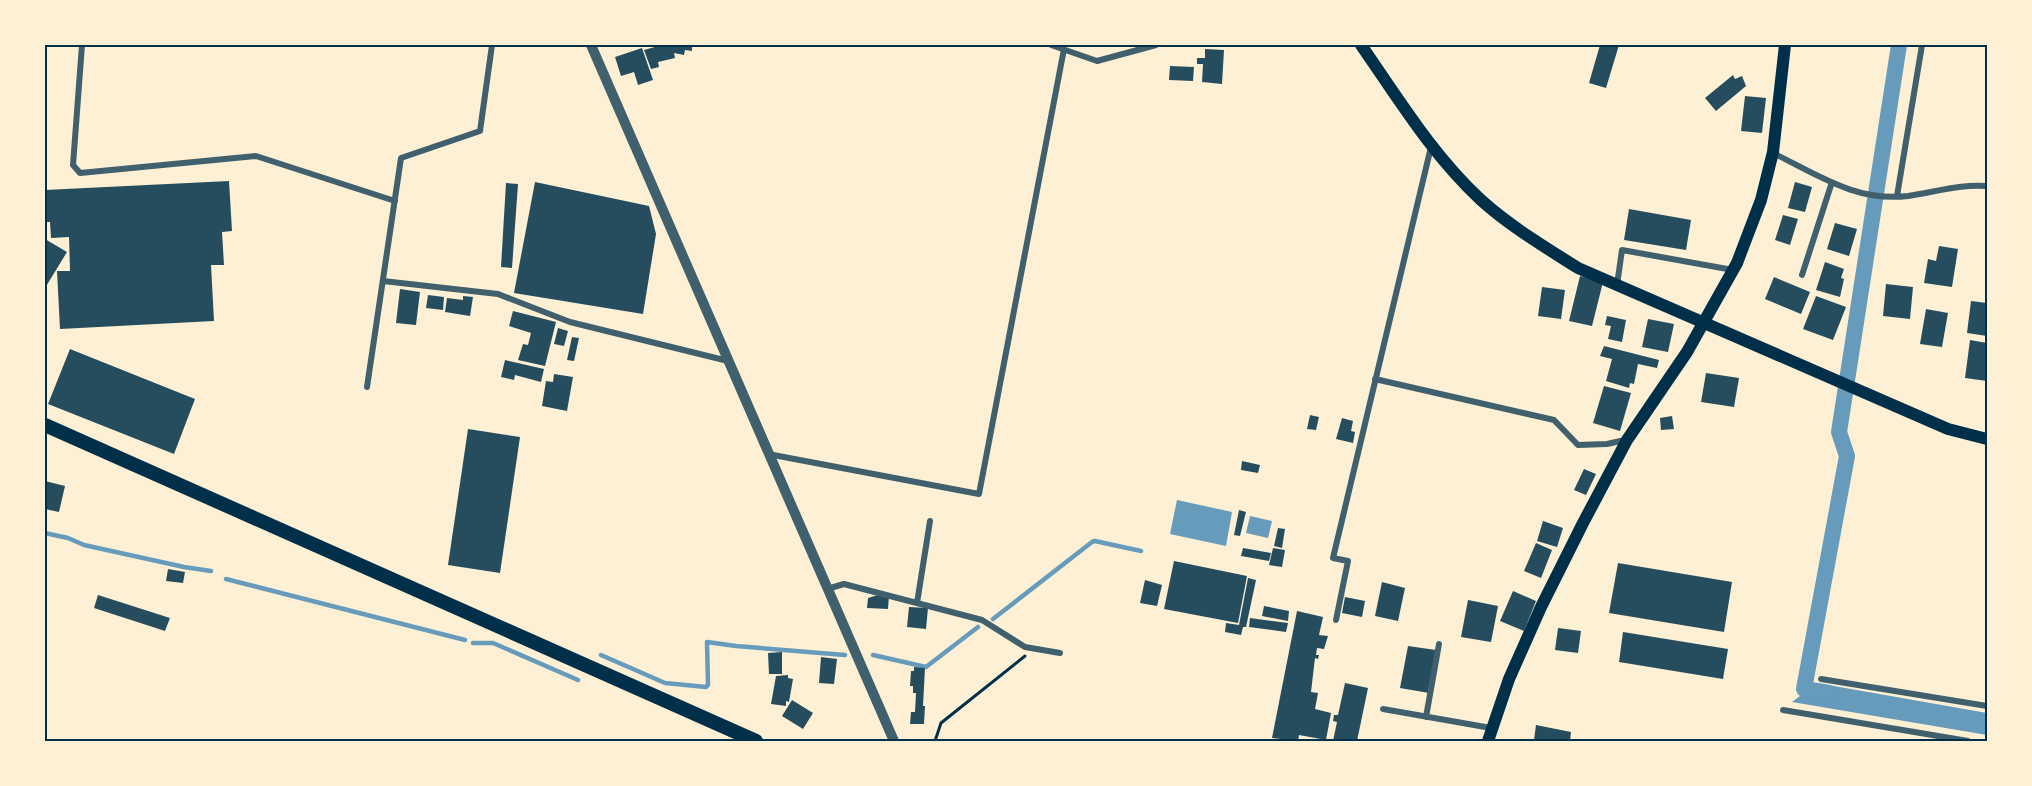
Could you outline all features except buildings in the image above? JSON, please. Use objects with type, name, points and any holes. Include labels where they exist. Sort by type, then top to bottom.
[{"type":"highway","points":[[45,425],[756,741]]},
{"type":"main road","points":[[1361,45],[1431,144],[1461,180],[1503,218],[1578,268],[1948,429],[1987,439]]},
{"type":"main road","points":[[1490,735],[1509,680],[1541,607],[1627,440],[1687,352],[1734,270],[1761,200],[1773,152],[1785,45]]},
{"type":"street","points":[[82,45],[74,165],[80,173],[256,156],[395,201]]},
{"type":"street","points":[[367,387],[401,158],[480,131],[492,45]]},
{"type":"street","points":[[591,45],[894,741]]},
{"type":"street","points":[[1051,45],[1097,61],[1156,45]]},
{"type":"street","points":[[1897,196],[1922,45]]},
{"type":"street","points":[[768,454],[979,494],[1064,49]]},
{"type":"street","points":[[1336,620],[1348,561],[1334,558],[1431,144]]},
{"type":"street","points":[[1773,152],[1847,190],[1880,196],[1907,196],[1954,188],[1987,186]]},
{"type":"street","points":[[1802,275],[1832,182]]},
{"type":"street","points":[[1617,285],[1622,250],[1734,270]]},
{"type":"street","points":[[383,281],[498,294],[570,322],[728,361]]},
{"type":"street","points":[[1375,379],[1554,420],[1578,445],[1607,444],[1627,440]]},
{"type":"street","points":[[917,603],[930,520]]},
{"type":"street","points":[[827,589],[843,584],[982,620],[1025,646],[1060,653]]},
{"type":"street","points":[[1426,717],[1439,644]]},
{"type":"street","points":[[1821,679],[1987,706]]},
{"type":"street","points":[[1383,709],[1426,717],[1490,735]]},
{"type":"street","points":[[1783,710],[1968,741]]},
{"type":"path","points":[[935,741],[941,723],[1034,649]]},
{"type":"water","points":[[1177,500],[1232,512],[1226,546],[1170,534]]},
{"type":"water","points":[[1250,516],[1272,521],[1268,538],[1246,533]]},
{"type":"water","points":[[1817,683],[1987,713],[1987,735],[1792,702]]},
{"type":"waterway","points":[[1829,693],[1804,689],[1847,456],[1839,432],[1899,45]]},
{"type":"waterway","points":[[45,533],[68,538],[84,545],[211,571]]},
{"type":"waterway","points":[[993,619],[1092,542],[1141,551]]},
{"type":"waterway","points":[[226,579],[465,640]]},
{"type":"waterway","points":[[873,655],[926,667],[978,627]]},
{"type":"waterway","points":[[601,655],[665,683],[706,687],[708,685],[707,642],[845,655]]},
{"type":"waterway","points":[[473,643],[493,643],[578,680]]}]
